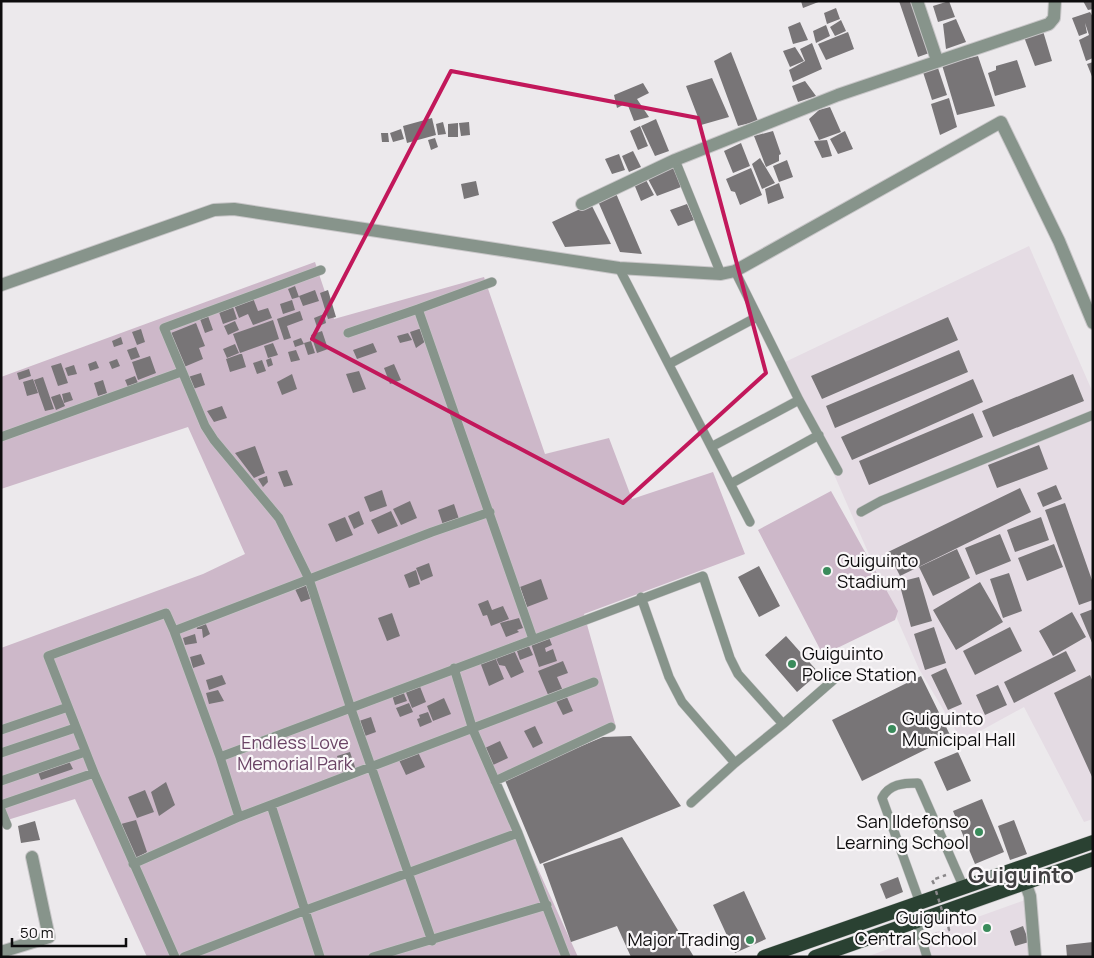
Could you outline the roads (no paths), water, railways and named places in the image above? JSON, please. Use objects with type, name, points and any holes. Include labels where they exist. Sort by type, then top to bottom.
[{"type":"highway","points":[[764,957],[1093,842]]},
{"type":"highway","points":[[815,957],[1093,859]]},
{"type":"street","points":[[917,1],[937,60]]},
{"type":"street","points":[[582,204],[675,160],[861,86],[1049,24],[1054,18],[1055,1]]},
{"type":"street","points":[[1,285],[214,210],[234,209],[618,268],[721,274],[734,271],[1001,122],[1059,241],[1093,323]]},
{"type":"street","points":[[1,952],[49,937],[32,857]]},
{"type":"street","points":[[1020,868],[1030,896],[1035,957]]},
{"type":"lane","points":[[675,160],[721,274]]},
{"type":"lane","points":[[618,268],[713,446],[750,522]]},
{"type":"lane","points":[[321,270],[164,328],[181,372],[210,433],[279,518],[309,578],[350,709],[432,941]]},
{"type":"lane","points":[[734,271],[798,400],[838,471]]},
{"type":"lane","points":[[348,333],[492,282]]},
{"type":"lane","points":[[418,309],[533,639]]},
{"type":"lane","points":[[669,364],[757,317]]},
{"type":"lane","points":[[1,436],[181,372]]},
{"type":"lane","points":[[713,446],[798,400]]},
{"type":"lane","points":[[861,512],[880,500],[1093,415]]},
{"type":"lane","points":[[732,483],[819,435]]},
{"type":"lane","points":[[174,632],[309,578],[490,512]]},
{"type":"lane","points":[[220,757],[641,597],[703,576],[730,658],[738,674],[783,724]]},
{"type":"lane","points":[[641,597],[669,677],[682,702],[734,763]]},
{"type":"lane","points":[[175,957],[85,752],[48,656],[166,613],[220,757],[239,817]]},
{"type":"lane","points":[[454,668],[473,730],[518,833],[566,957]]},
{"type":"lane","points":[[691,803],[734,763],[783,724],[838,676]]},
{"type":"lane","points":[[133,864],[239,817],[473,730],[594,682]]},
{"type":"lane","points":[[1,730],[68,708]]},
{"type":"lane","points":[[495,781],[611,727]]},
{"type":"lane","points":[[1,753],[75,728]]},
{"type":"lane","points":[[1,781],[85,752]]},
{"type":"lane","points":[[1,805],[94,773]]},
{"type":"lane","points":[[920,903],[882,798],[886,791],[896,785],[918,783],[964,888]]},
{"type":"lane","points":[[271,805],[320,957]]},
{"type":"lane","points":[[1,810],[7,824]]},
{"type":"lane","points":[[184,957],[306,910],[518,833]]},
{"type":"lane","points":[[373,957],[432,941],[547,905]]},
{"type":"lane","points":[[916,921],[927,957]]},
{"type":"place","name":"Guiguinto Stadium","points":[[827,571]]},
{"type":"place","name":"Guiguinto Police Station","points":[[792,664]]},
{"type":"place","name":"Guiguinto Municipal Hall","points":[[892,729]]},
{"type":"place","name":"San Ildefonso Learning School","points":[[979,832]]},
{"type":"place","name":"Guiguinto Central School","points":[[987,928]]},
{"type":"place","name":"Major Trading","points":[[750,940]]},
{"type":"district","name":"Guiguinto","points":[[1021,875]]},
{"type":"park label","name":"Endless Love Memorial Park","points":[[295,753]]}]
